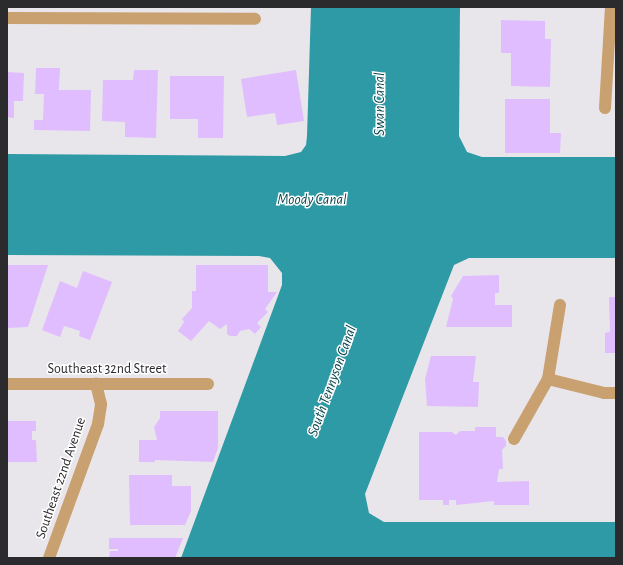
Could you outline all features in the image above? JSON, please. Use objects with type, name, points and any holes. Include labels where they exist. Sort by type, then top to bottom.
[{"type":"street","points":[[605,108],[613,8]]},
{"type":"street","points":[[7,18],[186,13],[255,19]]},
{"type":"street","points":[[514,439],[548,379],[560,305]]},
{"type":"street","points":[[548,379],[604,393],[616,393]]},
{"type":"street","name":"Southeast 32nd Street","points":[[7,384],[208,384]]},
{"type":"street","name":"Southeast 22nd Avenue","points":[[49,558],[98,424],[101,404],[96,384]]},
{"type":"water","points":[[311,7],[460,7],[459,136],[467,152],[482,157],[616,157],[616,258],[469,258],[454,265],[365,494],[369,513],[384,522],[616,522],[616,558],[181,558],[282,285],[282,273],[270,258],[259,256],[7,255],[7,154],[285,156],[301,152],[306,145],[307,136]]},
{"type":"building","points":[[501,20],[545,21],[545,39],[551,39],[550,87],[511,86],[511,53],[501,53]]},
{"type":"building","points":[[36,68],[60,68],[59,90],[91,90],[90,131],[34,130],[34,120],[43,120],[44,94],[35,94]]},
{"type":"building","points":[[134,70],[158,70],[156,138],[125,137],[125,122],[102,121],[103,80],[133,80]]},
{"type":"building","points":[[296,70],[304,121],[277,125],[275,113],[247,117],[241,79]]},
{"type":"building","points":[[7,72],[24,73],[23,101],[14,101],[14,118],[7,117]]},
{"type":"building","points":[[170,76],[224,76],[223,138],[198,138],[198,119],[170,119]]},
{"type":"building","points":[[505,99],[550,99],[550,133],[561,133],[560,153],[505,153]]},
{"type":"building","points":[[7,265],[48,265],[28,327],[7,328]]},
{"type":"building","points":[[196,265],[268,265],[268,292],[277,292],[265,309],[268,312],[257,323],[261,327],[255,334],[249,329],[240,331],[237,336],[230,336],[227,334],[227,324],[220,329],[209,321],[191,341],[178,331],[184,322],[182,319],[192,308],[192,291],[196,291]]},
{"type":"building","points":[[83,271],[112,282],[90,340],[79,336],[80,331],[64,326],[60,337],[42,330],[60,281],[77,288]]},
{"type":"building","points":[[499,275],[499,293],[495,293],[495,305],[512,305],[512,327],[446,327],[453,299],[451,296],[463,276]]},
{"type":"building","points":[[609,297],[616,297],[616,353],[605,353],[605,333],[610,332]]},
{"type":"building","points":[[431,356],[476,356],[473,382],[479,382],[478,407],[427,406],[425,379]]},
{"type":"building","points":[[160,411],[218,411],[218,448],[213,462],[155,460],[155,462],[139,462],[139,440],[157,440],[154,427],[160,418]]},
{"type":"building","points":[[7,421],[36,421],[36,431],[32,431],[32,440],[36,440],[37,462],[7,462]]},
{"type":"building","points":[[475,427],[496,427],[496,437],[503,437],[506,441],[506,446],[502,450],[503,469],[499,469],[497,482],[529,481],[529,505],[494,505],[494,501],[456,505],[456,500],[449,500],[449,505],[443,505],[443,500],[419,500],[419,432],[452,432],[456,435],[460,431],[475,431]]},
{"type":"building","points":[[129,475],[172,475],[172,486],[191,486],[191,511],[185,525],[130,525]]},
{"type":"building","points":[[109,538],[183,538],[175,558],[109,558],[110,551],[118,551],[118,549],[109,549]]},
{"type":"water label","name":"Swan Canal","points":[[380,104]]},
{"type":"water label","name":"Moody Canal","points":[[312,200]]},
{"type":"water label","name":"South Tennyson Canal","points":[[332,381]]}]
